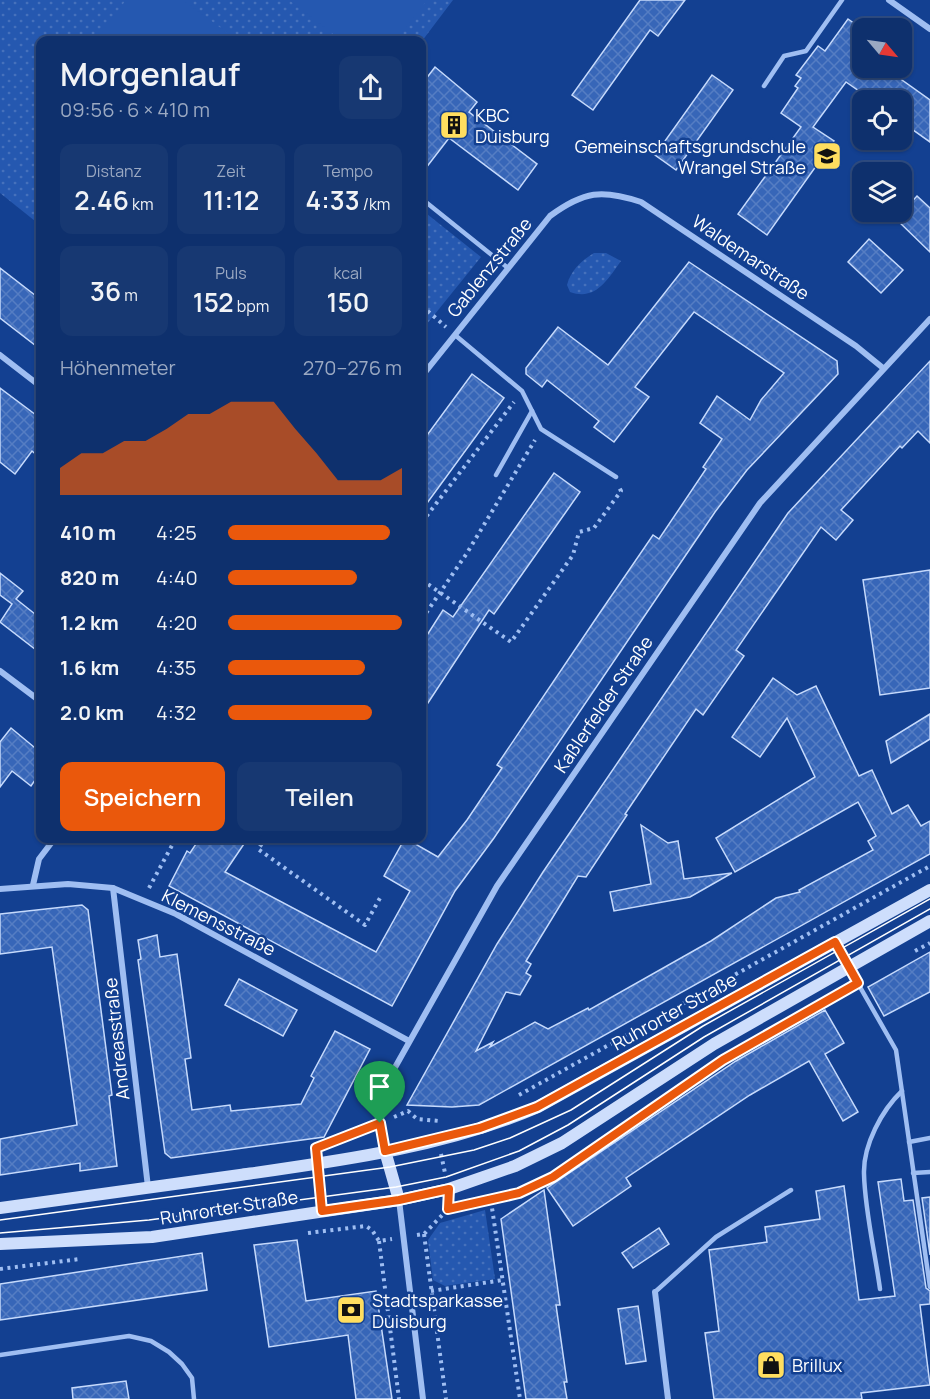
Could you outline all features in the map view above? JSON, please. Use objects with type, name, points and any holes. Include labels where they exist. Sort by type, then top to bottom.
[{"type":"main road","name":"Ruhrorter Straße","points":[[0,1208],[317,1164],[437,1139],[507,1120],[537,1107],[930,890]]},
{"type":"main road","name":"Ruhrorter Straße","points":[[0,1244],[152,1237],[399,1200],[449,1189],[515,1166],[561,1143],[714,1044],[930,921]]},
{"type":"main road","points":[[385,1151],[399,1200]]},
{"type":"street","points":[[889,0],[930,29]]},
{"type":"street","name":"Gablenzstraße","points":[[426,371],[550,216],[569,201],[594,193]]},
{"type":"street","name":"Waldemarstraße","points":[[594,193],[617,194],[641,202],[856,346],[883,368]]},
{"type":"street","name":"Kaßlerfelder Straße","points":[[385,1151],[380,1123],[384,1087],[497,886],[760,503],[930,319]]},
{"type":"street","points":[[0,355],[36,383]]},
{"type":"street","points":[[0,671],[36,698]]},
{"type":"street","points":[[33,885],[39,859],[51,843]]},
{"type":"street","name":"Klemensstraße","points":[[0,889],[33,885],[113,888],[176,914],[409,1041]]},
{"type":"street","name":"Andreasstraße","points":[[113,888],[148,1187]]},
{"type":"street","points":[[399,1200],[423,1399]]},
{"type":"street","points":[[655,1292],[668,1399]]},
{"type":"lane","points":[[764,86],[784,56],[806,51],[842,0]]},
{"type":"lane","points":[[426,202],[508,268]]},
{"type":"lane","points":[[454,335],[522,391],[541,429],[616,477]]},
{"type":"lane","points":[[496,475],[532,411]]},
{"type":"lane","points":[[835,942],[896,1050],[930,1287]]},
{"type":"lane","points":[[880,1289],[864,1172],[872,1138],[888,1104],[902,1091]]},
{"type":"lane","points":[[909,1142],[930,1138]]},
{"type":"lane","points":[[913,1173],[930,1172]]},
{"type":"lane","points":[[655,1292],[716,1237],[791,1190]]},
{"type":"lane","points":[[0,1355],[129,1336],[151,1341],[169,1352],[182,1364],[192,1378],[194,1399]]},
{"type":"path","points":[[426,310],[454,335]]},
{"type":"path","points":[[426,517],[522,391]]},
{"type":"path","points":[[426,613],[541,429]]},
{"type":"path","points":[[426,583],[511,642],[573,555],[579,532],[594,528],[621,491],[616,477]]},
{"type":"path","points":[[142,900],[173,843]]},
{"type":"path","points":[[262,843],[258,849],[365,925],[380,898]]},
{"type":"path","points":[[517,1096],[930,866]]},
{"type":"path","points":[[909,955],[930,943]]},
{"type":"path","points":[[432,1121],[449,1189],[448,1209],[491,1202],[519,1193],[553,1177],[734,1055]]},
{"type":"path","points":[[324,1231],[316,1148],[408,1111],[417,1119],[441,1121]]},
{"type":"path","points":[[491,1202],[520,1399]]},
{"type":"path","points":[[424,1234],[446,1399]]},
{"type":"path","points":[[379,1241],[399,1399]]},
{"type":"path","points":[[431,1291],[503,1280]]},
{"type":"shaded area","points":[[0,0],[453,0],[426,36],[36,36],[36,222],[0,193]]},
{"type":"shaded area","points":[[126,0],[183,0],[232,36],[99,36]]},
{"type":"shaded area","points":[[289,0],[427,0],[399,36],[336,36]]},
{"type":"shaded area","points":[[426,213],[481,257],[426,325]]},
{"type":"shaded area","points":[[594,253],[606,253],[621,261],[606,282],[594,291],[587,294],[570,292],[567,285],[574,270]]},
{"type":"shaded area","points":[[485,1210],[495,1279],[445,1286],[433,1280],[428,1240],[440,1223]]},
{"type":"building","points":[[640,0],[685,0],[658,36],[650,30],[593,110],[572,95]]},
{"type":"building","points":[[848,19],[852,22],[852,78],[899,78],[930,100],[930,142],[912,129],[912,90],[858,90],[846,82],[813,127],[834,141],[767,235],[738,214],[801,127],[781,113],[798,88],[795,86],[801,78],[796,75],[818,46],[825,51]]},
{"type":"building","name":"KBC Duisburg","points":[[435,67],[477,102],[469,112],[537,164],[518,190],[449,138],[426,168],[426,79]]},
{"type":"building","points":[[712,75],[733,90],[676,170],[655,155]]},
{"type":"building","points":[[917,196],[930,208],[930,252],[899,222],[912,222],[912,201]]},
{"type":"building","points":[[869,239],[903,270],[881,293],[848,262]]},
{"type":"building","points":[[689,262],[837,361],[838,374],[747,470],[715,512],[494,838],[455,891],[392,1006],[169,886],[187,851],[190,853],[197,843],[245,843],[225,872],[376,952],[410,891],[384,876],[402,843],[414,843],[438,857],[467,820],[502,768],[497,765],[653,535],[659,539],[706,469],[703,467],[722,439],[700,423],[717,396],[750,420],[761,400],[784,373],[694,312],[635,387],[649,397],[614,442],[594,427],[599,421],[547,380],[542,387],[526,374],[526,368],[558,327],[608,365]]},
{"type":"building","points":[[0,268],[36,296],[36,346],[0,318]]},
{"type":"building","points":[[930,361],[930,443],[918,431],[902,448],[900,446],[841,510],[853,520],[836,540],[821,527],[736,650],[744,656],[703,715],[696,709],[625,814],[627,815],[586,877],[578,876],[526,961],[531,964],[526,973],[531,976],[520,995],[506,992],[476,1051],[493,1042],[490,1047],[535,1022],[548,1029],[588,1008],[589,1010],[711,941],[776,898],[800,892],[799,890],[873,850],[868,841],[876,836],[858,802],[735,872],[716,838],[815,777],[787,718],[760,757],[732,737],[773,678],[797,695],[816,686],[859,776],[872,770],[892,814],[908,805],[921,826],[930,821],[930,854],[479,1105],[452,1107],[407,1105],[497,944],[543,872],[788,513]]},
{"type":"building","points":[[472,374],[504,398],[426,505],[426,437]]},
{"type":"building","points":[[0,388],[36,415],[36,454],[32,451],[15,474],[0,462]]},
{"type":"building","points":[[554,473],[580,492],[494,614],[489,610],[426,706],[426,637],[443,610],[453,617]]},
{"type":"building","points":[[930,570],[930,688],[880,695],[863,580]]},
{"type":"building","points":[[0,573],[23,591],[16,599],[36,615],[36,650],[0,622],[12,604],[0,595]]},
{"type":"building","points":[[930,714],[930,739],[891,763],[886,741]]},
{"type":"building","points":[[11,728],[36,749],[36,779],[31,786],[12,771],[0,787],[0,742]]},
{"type":"building","points":[[641,825],[668,843],[678,841],[684,879],[732,873],[690,897],[614,911],[610,892],[651,884]]},
{"type":"building","points":[[82,905],[88,910],[112,1095],[109,1096],[117,1166],[80,1171],[80,1163],[0,1175],[0,1139],[77,1125],[52,947],[0,954],[0,914]]},
{"type":"building","points":[[157,935],[160,957],[177,954],[191,1058],[185,1059],[192,1110],[230,1105],[231,1111],[301,1104],[314,1078],[311,1076],[335,1031],[370,1049],[324,1137],[171,1158],[165,1153],[138,960],[141,959],[138,940]]},
{"type":"building","points":[[930,952],[930,992],[884,1016],[868,987]]},
{"type":"building","points":[[239,979],[297,1010],[283,1036],[225,1005]]},
{"type":"building","points":[[825,1010],[844,1043],[825,1054],[858,1112],[843,1121],[809,1061],[750,1095],[626,1178],[631,1186],[573,1226],[547,1188],[736,1061]]},
{"type":"building","points":[[901,1179],[904,1201],[913,1200],[926,1288],[930,1291],[930,1304],[920,1305],[930,1385],[861,1393],[862,1399],[714,1399],[705,1333],[719,1331],[709,1250],[767,1242],[765,1227],[820,1219],[816,1191],[844,1186],[859,1300],[895,1296],[878,1182]]},
{"type":"building","points":[[544,1190],[560,1305],[556,1305],[567,1382],[564,1382],[567,1399],[526,1399],[501,1219]]},
{"type":"building","points":[[930,1197],[930,1255],[922,1198]]},
{"type":"building","points":[[659,1228],[669,1244],[633,1268],[622,1253]]},
{"type":"building","points":[[297,1240],[306,1301],[376,1291],[392,1399],[356,1399],[348,1335],[269,1347],[254,1245]]},
{"type":"building","points":[[202,1253],[207,1290],[0,1320],[0,1284]]},
{"type":"building","points":[[638,1306],[646,1361],[626,1364],[618,1309]]},
{"type":"building","points":[[126,1381],[129,1399],[73,1399],[72,1388]]},
{"type":"tram line","points":[[0,1220],[390,1167],[474,1150],[510,1138],[571,1110],[703,1026],[930,899]]},
{"type":"tram line","points":[[0,1233],[149,1220],[396,1187],[446,1177],[519,1151],[568,1125],[704,1037],[930,909]]},
{"type":"place","name":"KBC Duisburg","points":[[454,125]]},
{"type":"place","name":"Gemeinschaftsgrundschule Wrangel Straße","points":[[827,156]]},
{"type":"place","name":"Stadtsparkasse Duisburg","points":[[351,1310]]},
{"type":"place","name":"Brillux","points":[[771,1365]]},
{"type":"route","points":[[835,942],[858,983],[723,1060],[594,1152],[553,1177],[519,1193],[491,1202],[448,1209],[449,1189],[399,1200],[322,1211],[316,1148],[337,1142],[380,1123],[385,1151],[507,1120],[537,1107],[835,942]]}]
